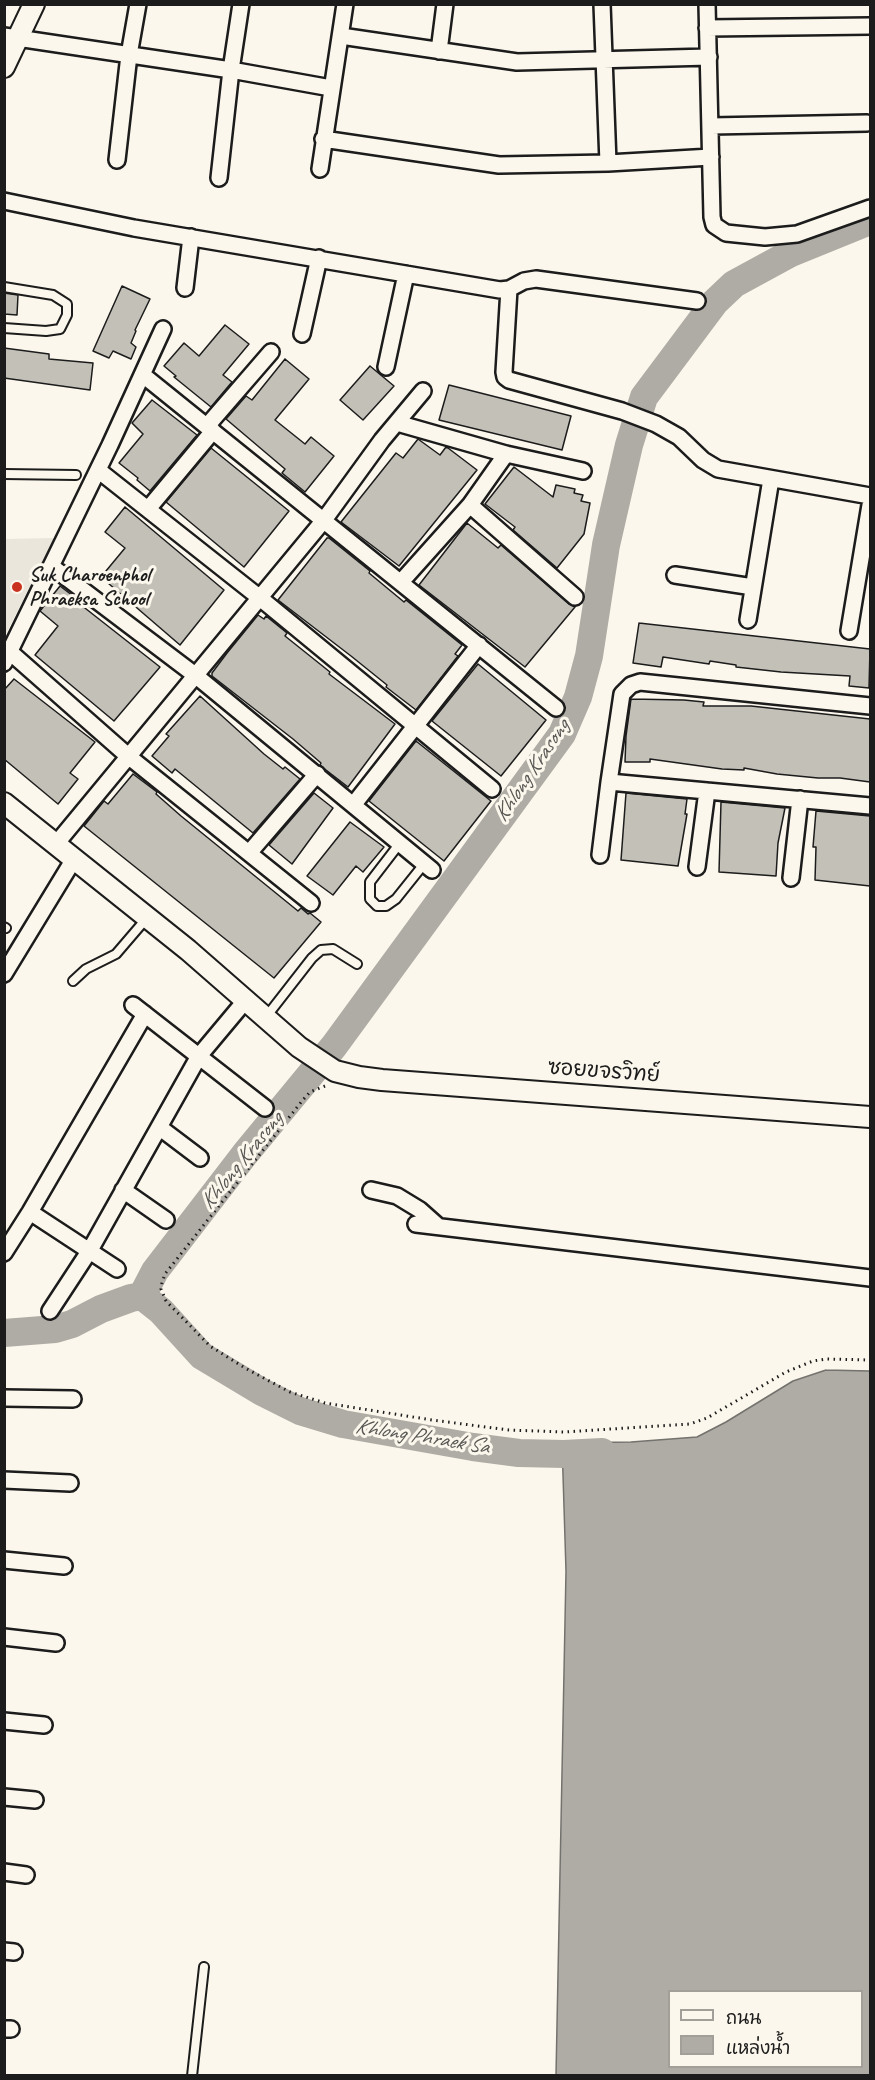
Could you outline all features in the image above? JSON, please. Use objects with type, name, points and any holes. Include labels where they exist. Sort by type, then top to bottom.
[{"type":"street","points":[[4,67],[11,37],[34,4]]},
{"type":"street","points":[[117,160],[129,55],[138,4]]},
{"type":"street","points":[[219,178],[241,4]]},
{"type":"street","points":[[320,169],[345,4]]},
{"type":"street","points":[[439,51],[446,4]]},
{"type":"street","points":[[602,4],[608,163]]},
{"type":"street","points":[[707,4],[714,225],[726,233],[765,237],[797,234],[870,208]]},
{"type":"street","points":[[707,28],[870,26]]},
{"type":"street","points":[[341,36],[517,62],[709,57]]},
{"type":"street","points":[[11,37],[231,70],[331,88]]},
{"type":"street","points":[[711,126],[867,123]]},
{"type":"street","points":[[324,139],[499,165],[608,163],[711,157]]},
{"type":"street","points":[[4,201],[191,237],[500,290],[536,279],[697,301]]},
{"type":"street","points":[[185,288],[191,237]]},
{"type":"street","points":[[302,334],[319,258]]},
{"type":"street","points":[[386,367],[406,274]]},
{"type":"street","points":[[509,289],[504,366],[505,377],[513,382],[622,411],[656,424],[679,437],[703,460],[718,469],[870,496]]},
{"type":"street","points":[[163,329],[7,658],[311,903]]},
{"type":"street","points":[[148,509],[271,352]]},
{"type":"street","points":[[142,375],[556,708]]},
{"type":"street","points":[[56,844],[324,520],[382,440],[423,391]]},
{"type":"street","points":[[397,423],[506,454],[583,471]]},
{"type":"street","points":[[401,582],[470,505],[506,454]]},
{"type":"street","points":[[98,470],[260,598],[492,789]]},
{"type":"street","points":[[748,620],[771,479]]},
{"type":"street","points":[[470,505],[575,597]]},
{"type":"street","points":[[849,631],[870,505]]},
{"type":"street","points":[[51,566],[195,675],[428,867]]},
{"type":"street","points":[[675,575],[753,587]]},
{"type":"street","points":[[354,804],[479,645]]},
{"type":"street","points":[[600,855],[622,694],[631,685],[640,682],[870,706]]},
{"type":"street","points":[[249,853],[317,774]]},
{"type":"street","points":[[609,782],[870,806]]},
{"type":"street","points":[[697,867],[707,791]]},
{"type":"street","points":[[790,878],[800,799]]},
{"type":"street","points":[[4,804],[188,950],[332,1078]]},
{"type":"street","points":[[4,974],[74,859]]},
{"type":"street","points":[[50,1311],[90,1250],[199,1056],[245,1001]]},
{"type":"street","points":[[4,1252],[30,1212],[139,1009],[265,1108]]},
{"type":"street","name":"ซอยขจรวิทย์","points":[[332,1078],[359,1077],[870,1116]]},
{"type":"street","points":[[159,1127],[200,1158]]},
{"type":"street","points":[[123,1190],[166,1220]]},
{"type":"street","points":[[371,1190],[397,1196],[420,1210],[438,1227]]},
{"type":"street","points":[[30,1212],[117,1269]]},
{"type":"street","points":[[416,1224],[870,1278]]},
{"type":"street","points":[[4,1398],[73,1399]]},
{"type":"street","points":[[4,1480],[70,1483]]},
{"type":"street","points":[[4,1560],[64,1566]]},
{"type":"street","points":[[4,1637],[56,1643]]},
{"type":"street","points":[[4,1721],[44,1725]]},
{"type":"street","points":[[4,1797],[35,1800]]},
{"type":"street","points":[[4,1872],[26,1875]]},
{"type":"lane","points":[[4,287],[53,295],[66,304],[66,315],[60,329],[46,332],[4,328]]},
{"type":"lane","points":[[4,474],[76,475]]},
{"type":"lane","points":[[400,843],[370,882],[370,899],[377,906],[386,906],[396,899],[428,867]]},
{"type":"lane","points":[[73,981],[86,969],[116,954],[148,918]]},
{"type":"lane","points":[[265,1018],[312,958],[321,951],[333,949],[357,964]]},
{"type":"lane","points":[[192,2076],[204,1967]]},
{"type":"path","points":[[332,1078],[310,1092],[302,1101],[165,1274],[161,1289],[166,1301],[210,1346],[281,1387],[324,1403],[509,1430],[564,1432],[690,1425],[707,1418],[786,1372],[813,1361],[870,1360]]},
{"type":"shaded area","name":"Suk Charoenphol Phraeksa School","points":[[54,538],[5,636],[5,539]]},
{"type":"water","points":[[826,1370],[870,1371],[870,2075],[556,2075],[566,1571],[562,1443],[631,1442],[697,1437],[793,1381]]},
{"type":"building","points":[[122,286],[150,299],[135,330],[131,343],[136,347],[131,359],[113,351],[109,358],[93,351]]},
{"type":"building","points":[[4,293],[18,295],[17,315],[4,314]]},
{"type":"building","points":[[225,325],[249,344],[223,375],[232,382],[211,407],[164,366],[184,343],[199,356]]},
{"type":"building","points":[[4,348],[49,354],[49,359],[93,363],[90,390],[4,378]]},
{"type":"building","points":[[285,359],[309,379],[275,420],[305,444],[311,437],[334,456],[305,492],[282,473],[285,469],[226,419],[246,396],[252,400]]},
{"type":"building","points":[[370,366],[394,386],[363,420],[340,400]]},
{"type":"building","points":[[449,385],[571,416],[562,450],[439,420]]},
{"type":"building","points":[[152,400],[197,435],[150,491],[119,463],[143,434],[132,423]]},
{"type":"building","points":[[418,439],[440,455],[446,447],[448,448],[477,470],[399,566],[341,522],[396,453],[403,458]]},
{"type":"building","points":[[211,448],[289,511],[244,567],[166,502]]},
{"type":"building","points":[[514,467],[553,497],[556,485],[575,489],[574,493],[583,495],[581,501],[590,503],[584,534],[557,568],[513,530],[515,527],[485,504]]},
{"type":"building","points":[[125,507],[224,590],[180,645],[101,577],[125,548],[105,532]]},
{"type":"building","points":[[467,523],[498,548],[501,545],[575,607],[525,667],[419,585]]},
{"type":"building","points":[[327,538],[370,571],[369,573],[404,602],[406,600],[462,645],[455,654],[458,656],[416,710],[278,600]]},
{"type":"building","points":[[60,586],[160,667],[114,721],[35,655],[58,626],[40,611]]},
{"type":"building","points":[[258,615],[264,619],[266,616],[287,633],[285,636],[330,672],[329,674],[395,724],[348,787],[320,765],[321,763],[293,739],[212,676],[227,653]]},
{"type":"building","points":[[639,623],[870,649],[869,688],[849,686],[850,676],[781,672],[736,667],[736,665],[710,661],[709,664],[663,657],[661,667],[633,663]]},
{"type":"building","points":[[478,664],[546,720],[501,776],[432,721]]},
{"type":"building","points":[[14,679],[95,742],[70,773],[78,779],[58,804],[4,759],[4,690]]},
{"type":"building","points":[[200,696],[264,754],[300,779],[253,833],[175,769],[172,773],[152,756],[169,736],[166,734]]},
{"type":"building","points":[[631,699],[684,700],[704,702],[703,706],[751,706],[870,719],[870,782],[777,774],[744,768],[744,770],[722,769],[650,759],[650,762],[625,762]]},
{"type":"building","points":[[416,741],[491,801],[444,861],[369,801]]},
{"type":"building","points":[[133,774],[298,911],[301,908],[321,922],[274,978],[84,826],[104,801],[108,804]]},
{"type":"building","points":[[314,793],[333,808],[292,864],[269,845]]},
{"type":"building","points":[[626,793],[687,799],[685,814],[687,814],[678,866],[621,860]]},
{"type":"building","points":[[721,802],[785,808],[778,843],[776,876],[719,872]]},
{"type":"building","points":[[816,811],[870,816],[870,886],[815,880],[816,847],[813,847]]},
{"type":"building","points":[[350,822],[384,847],[363,872],[356,866],[333,895],[307,876]]},
{"type":"waterway","name":"Khlong Krasong","points":[[142,1296],[155,1271],[245,1154],[334,1046],[562,734],[578,697],[589,656],[606,545],[629,445],[644,397],[715,302],[734,284],[791,253],[870,221]]},
{"type":"waterway","name":"Khlong Phraek Sa","points":[[4,1333],[55,1329],[72,1324],[101,1309],[142,1296],[161,1311],[202,1356],[262,1392],[300,1411],[343,1424],[473,1447],[519,1453],[602,1452]]},
{"type":"place","name":"Suk Charoenphol Phraeksa School","points":[[17,587]]}]
